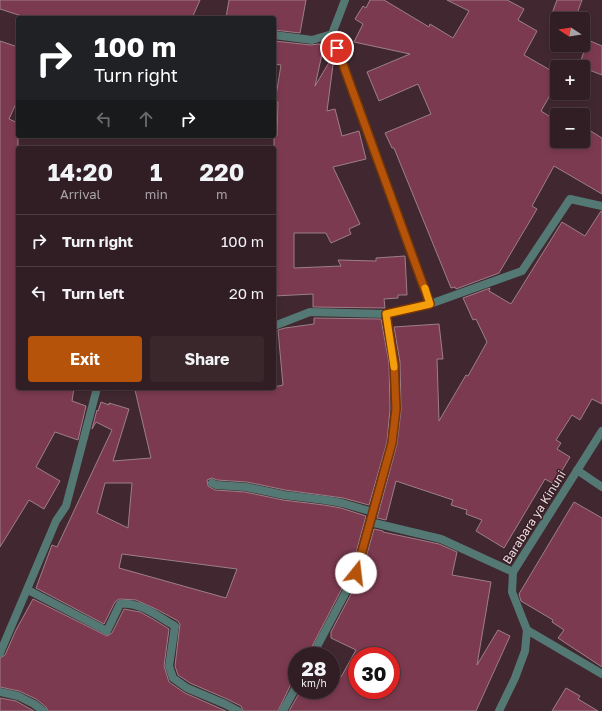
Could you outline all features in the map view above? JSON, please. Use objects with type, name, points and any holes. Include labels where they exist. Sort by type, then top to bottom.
[{"type":"street","points":[[345,0],[332,34],[430,304]]},
{"type":"street","points":[[276,35],[312,40],[332,34]]},
{"type":"street","points":[[276,325],[310,312],[382,315],[430,304],[522,271],[570,199],[602,206]]},
{"type":"street","points":[[317,647],[356,573],[392,443],[396,409],[394,362],[386,314]]},
{"type":"street","points":[[0,653],[56,521],[66,506],[96,390]]},
{"type":"street","name":"Barabara ya Kinuni","points":[[499,711],[515,678],[525,651],[527,630],[512,592],[514,572],[602,431]]},
{"type":"street","points":[[577,470],[602,487]]},
{"type":"street","points":[[212,483],[216,485],[246,487],[284,495],[342,503],[373,512]]},
{"type":"street","points":[[370,522],[441,539],[514,572]]},
{"type":"street","points":[[28,590],[107,631],[120,604],[126,603],[144,609],[175,626],[169,666],[173,678],[187,688],[238,711]]},
{"type":"street","points":[[527,630],[602,674]]},
{"type":"street","points":[[0,692],[18,696],[34,704],[43,711]]},
{"type":"street","points":[[284,711],[290,699]]},
{"type":"building","points":[[0,0],[200,0],[193,16],[22,16],[0,9]]},
{"type":"building","points":[[229,0],[306,0],[300,33],[276,30],[276,16],[226,16]]},
{"type":"building","points":[[370,0],[384,0],[429,27],[430,24],[453,38],[469,11],[447,0],[507,0],[524,9],[518,20],[537,31],[524,55],[550,70],[550,95],[541,111],[550,117],[550,148],[590,148],[590,131],[602,138],[602,194],[554,166],[532,206],[537,209],[499,273],[456,289],[455,287],[451,288],[394,148],[392,148],[385,133],[431,114],[418,84],[379,101],[367,72],[410,54],[354,42],[363,24],[355,19],[363,6],[366,8]]},
{"type":"building","points":[[557,0],[582,0],[578,12],[553,12]]},
{"type":"building","points":[[0,41],[16,46],[16,103],[9,119],[16,122],[16,138],[18,138],[18,146],[16,146],[16,390],[74,390],[72,401],[86,406],[78,440],[55,432],[36,467],[60,481],[44,509],[29,500],[0,547]]},
{"type":"building","points":[[276,41],[324,45],[315,86],[334,54],[327,111],[335,109],[342,136],[359,131],[366,159],[333,167],[360,224],[349,229],[351,234],[331,243],[326,233],[294,233],[294,268],[341,266],[338,260],[376,261],[376,258],[405,256],[407,295],[398,295],[398,298],[384,299],[385,308],[313,307],[313,294],[276,296],[276,146],[274,146],[274,138],[277,136],[278,102],[276,102],[276,96],[281,65],[276,64]]},
{"type":"building","points":[[590,41],[602,46],[602,75],[590,70],[590,60],[581,60],[584,52],[590,52]]},
{"type":"building","points":[[601,211],[602,404],[592,399],[580,420],[572,415],[556,440],[561,443],[557,449],[570,457],[554,484],[545,479],[504,548],[476,531],[482,520],[466,514],[467,510],[451,505],[453,500],[396,481],[386,520],[377,518],[397,444],[401,410],[400,362],[394,327],[439,324],[443,359],[437,359],[439,421],[466,375],[468,376],[487,342],[476,319],[473,320],[463,298],[490,288],[489,291],[511,304],[562,222],[585,236]]},
{"type":"building","points":[[314,318],[381,319],[389,363],[390,409],[387,442],[369,505],[343,498],[285,490],[247,482],[217,480],[212,478],[207,480],[208,486],[215,490],[245,492],[283,500],[324,505],[341,508],[366,516],[351,571],[312,647],[288,647],[288,690],[278,711],[243,711],[241,706],[190,683],[178,675],[175,666],[180,624],[178,621],[136,600],[119,599],[115,602],[104,624],[36,588],[52,545],[57,547],[112,430],[96,422],[92,429],[97,410],[98,411],[101,402],[129,409],[113,461],[151,458],[135,390],[276,390],[276,387],[283,385],[278,330],[314,324]],"holes":[[[105,483],[132,483],[128,528],[97,513]],[[122,554],[237,569],[226,598],[119,568]]]},
{"type":"building","points":[[574,502],[602,518],[602,667],[558,638],[564,630],[552,622],[553,620],[521,601],[519,594]]},
{"type":"building","points":[[374,529],[439,544],[457,552],[452,575],[491,582],[477,665],[498,630],[510,636],[476,711],[289,711],[296,699],[340,699],[340,676],[348,664],[348,699],[400,699],[400,647],[350,647],[331,638],[331,632],[361,575]]},
{"type":"building","points":[[33,599],[107,636],[112,633],[124,609],[140,612],[153,619],[169,629],[164,666],[169,682],[185,693],[226,711],[48,711],[46,707],[36,699],[19,691],[0,687],[0,658],[5,655],[16,630]]},
{"type":"building","points":[[566,688],[580,696],[578,699],[598,711],[552,711]]},
{"type":"building","points":[[0,698],[16,701],[34,711],[0,711]]},
{"type":"slow traffic","points":[[394,367],[386,314],[430,304],[425,288]]},
{"type":"route","points":[[337,48],[430,304],[386,314],[394,362],[396,409],[392,443],[356,573]]}]
